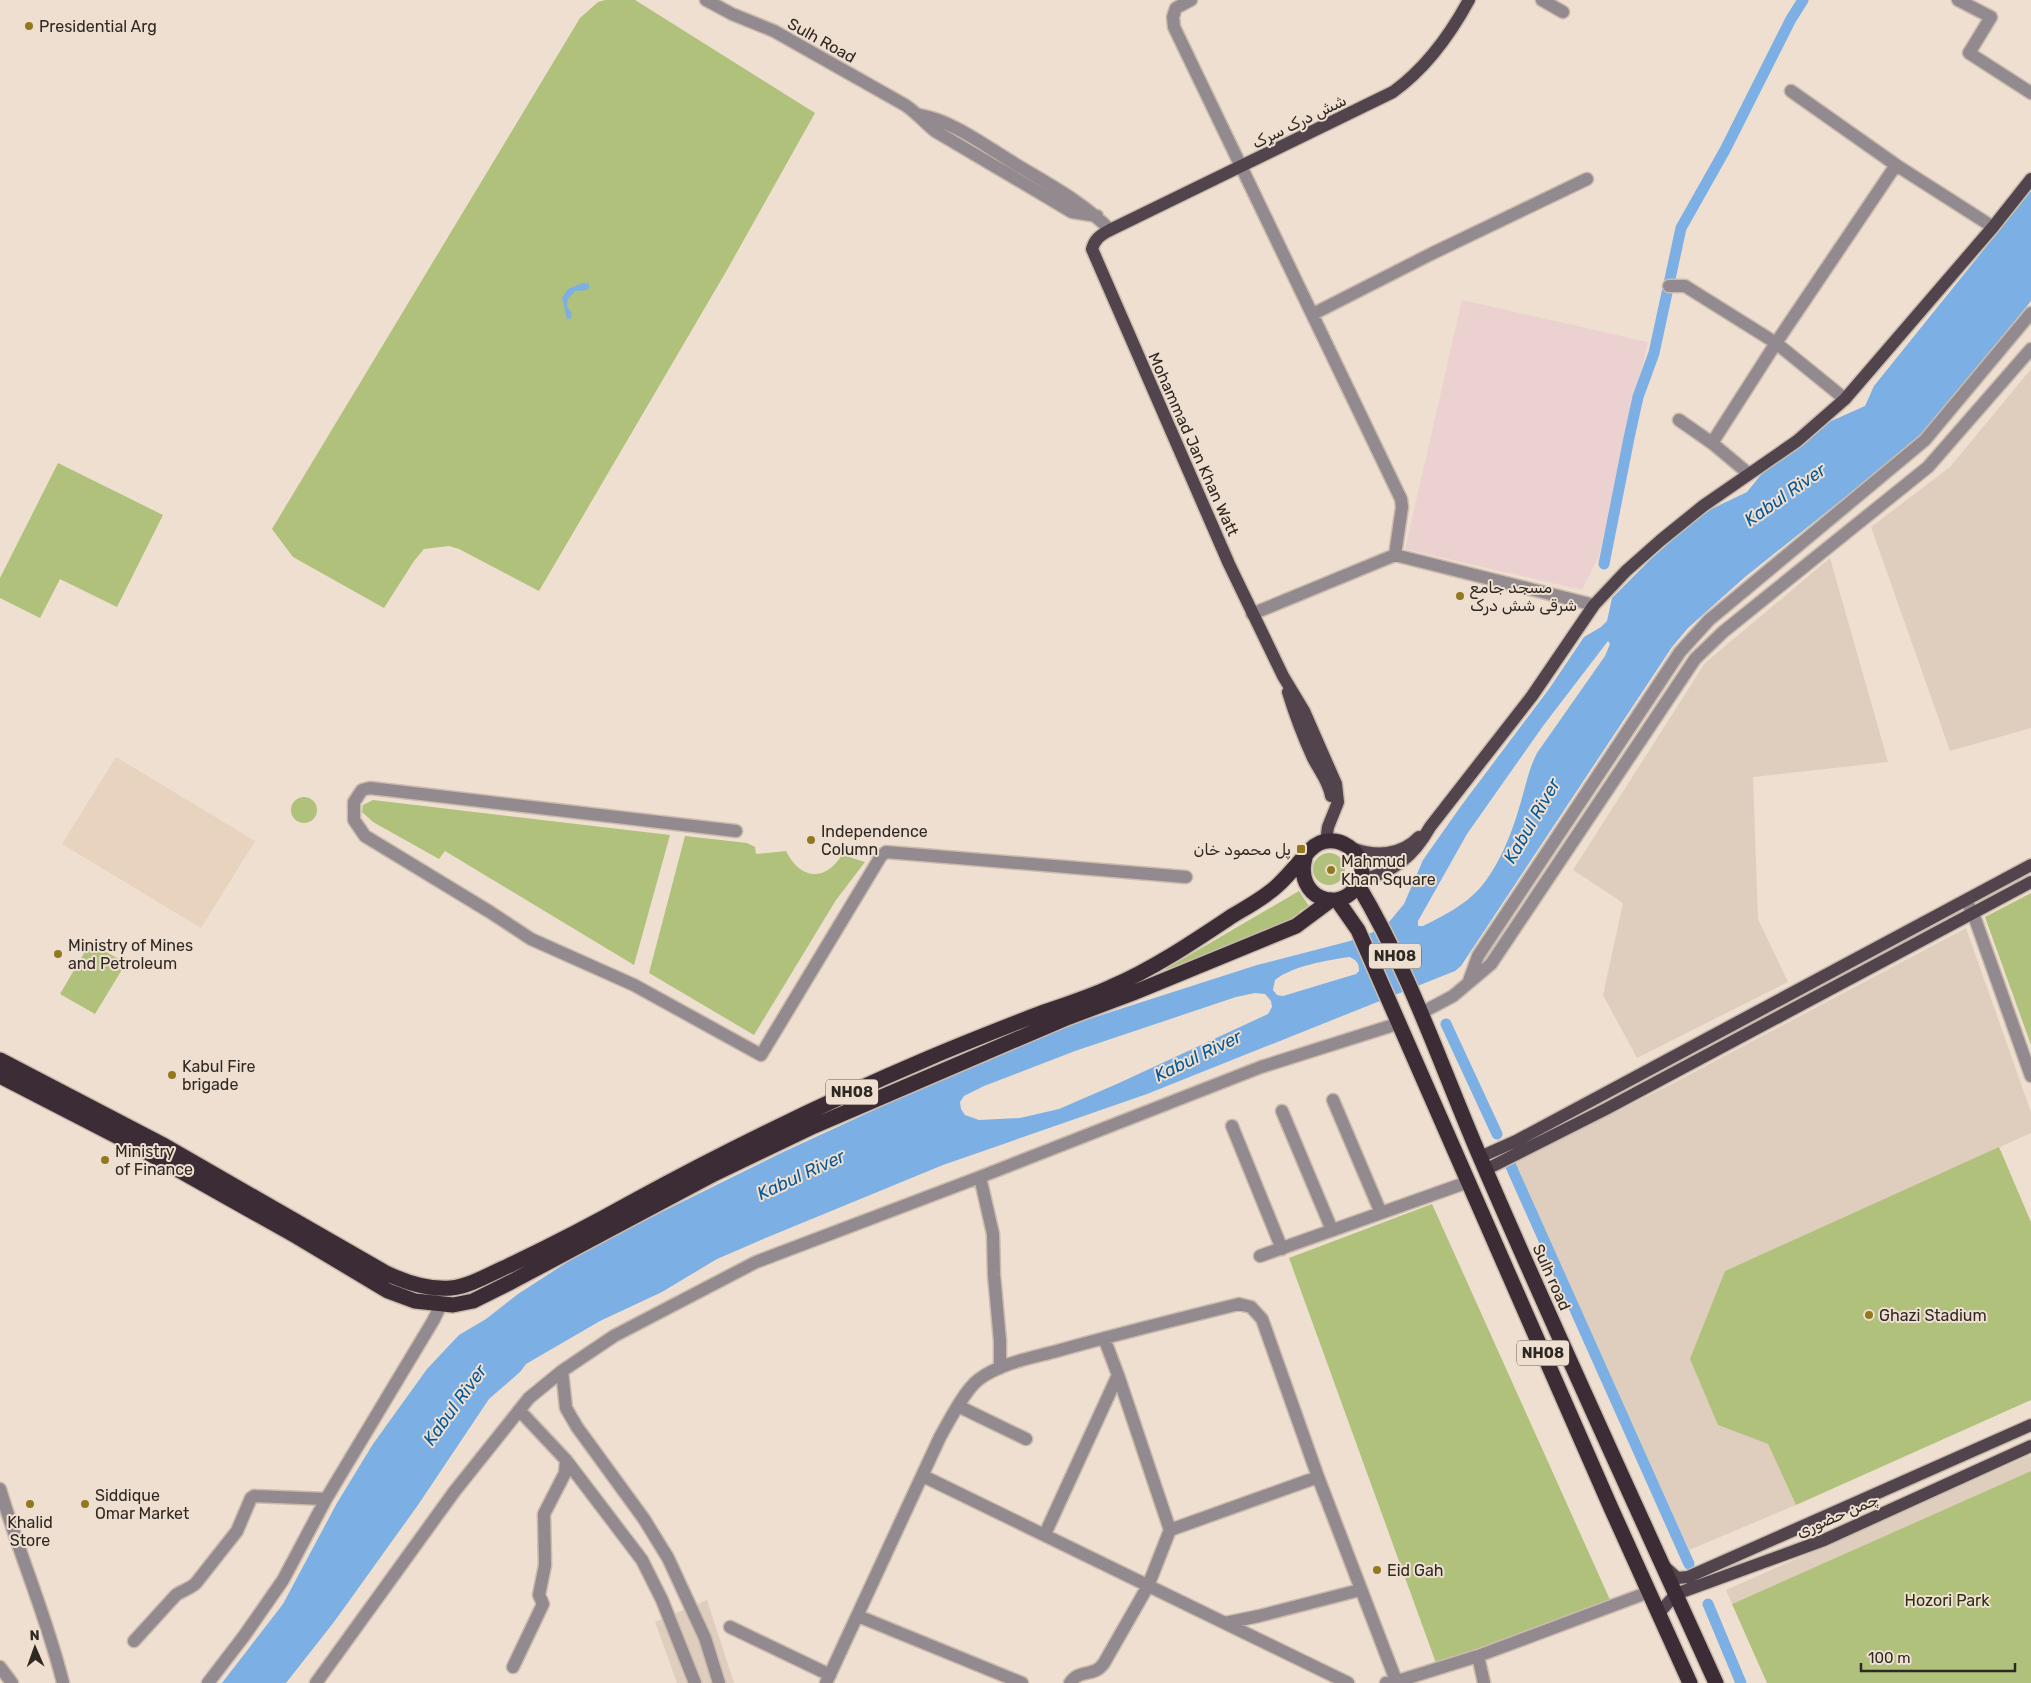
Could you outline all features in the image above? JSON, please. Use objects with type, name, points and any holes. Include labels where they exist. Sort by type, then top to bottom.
[{"type":"highway","points":[[1322,843],[1344,843],[1352,848]]},
{"type":"highway","name":"NH08","points":[[0,1060],[165,1146],[386,1273],[418,1286],[453,1288],[479,1280],[569,1237],[702,1164],[808,1112],[987,1034],[1110,988],[1146,970],[1275,888],[1322,843]]},
{"type":"highway","name":"NH08","points":[[0,1076],[134,1145],[296,1236],[388,1291],[415,1301],[453,1305],[473,1300],[584,1244],[714,1174],[814,1126],[1064,1019],[1133,993],[1296,926],[1334,900],[1352,892],[1359,882],[1361,863],[1352,848]]},
{"type":"highway","name":"NH08","points":[[1305,858],[1302,867],[1303,877],[1307,886],[1313,893],[1322,898],[1334,900],[1358,930],[1611,1508],[1690,1683]]},
{"type":"highway","name":"Sulh road","points":[[1359,882],[1380,921],[1421,1013],[1483,1163],[1716,1683]]},
{"type":"highway","points":[[1611,1508],[1628,1489]]},
{"type":"main road","name":"شش درک سړک","points":[[1110,230],[1400,88],[1413,78],[1437,48],[1469,0]]},
{"type":"main road","points":[[1359,882],[1397,866],[1416,849],[1430,827],[1532,696],[1594,605],[1626,571],[1703,506],[1797,441],[1845,399],[1993,227],[2031,179]]},
{"type":"main road","name":"Mohammad Jan Khan Watt","points":[[1110,230],[1094,241],[1092,250],[1095,258],[1252,614],[1283,676],[1304,710],[1338,790],[1338,802],[1322,843]]},
{"type":"main road","points":[[1352,848],[1370,854],[1390,853],[1408,846],[1430,827]]},
{"type":"main road","points":[[1483,1163],[1516,1141],[2031,865]]},
{"type":"main road","points":[[1483,1163],[1606,1109],[2031,882]]},
{"type":"main road","name":"چمن حضوری","points":[[1662,1565],[1677,1578],[1688,1577],[2031,1425]]},
{"type":"main road","name":"چمن حضوری","points":[[1658,1614],[1676,1594],[1824,1540],[2031,1446]]},
{"type":"street","name":"Sulh Road","points":[[706,0],[732,14],[774,31],[906,105],[919,115],[943,122],[1057,189],[1097,216],[1110,230]]},
{"type":"street","points":[[1542,0],[1562,12]]},
{"type":"street","points":[[1958,0],[1991,17],[1969,53],[2031,93]]},
{"type":"street","points":[[1183,2],[1176,8],[1173,17],[1174,27],[1401,499],[1402,507],[1395,555]]},
{"type":"street","points":[[1791,91],[1896,165],[1993,227]]},
{"type":"street","points":[[1712,443],[1776,343],[1896,165]]},
{"type":"street","points":[[1313,314],[1408,265],[1587,179]]},
{"type":"street","points":[[1669,286],[1685,286],[1776,343],[1845,399]]},
{"type":"street","points":[[1468,984],[1478,956],[1680,652],[1709,620],[1925,440],[2031,313]]},
{"type":"street","points":[[1421,1013],[1453,996],[1491,964],[1695,659],[1723,632],[1928,467],[2031,349]]},
{"type":"street","points":[[1678,420],[1712,443],[1749,474]]},
{"type":"street","points":[[1252,614],[1395,555],[1594,605]]},
{"type":"street","points":[[1657,685],[1670,694]]},
{"type":"street","points":[[736,831],[680,826],[387,789],[370,788],[362,790],[354,802],[354,820],[366,836],[531,939],[634,985],[761,1055],[881,856],[886,852],[1186,878]]},
{"type":"street","points":[[1966,901],[1973,913],[2031,1076]]},
{"type":"street","points":[[316,1683],[454,1492],[529,1398],[562,1371],[614,1336],[756,1262],[1262,1067],[1400,1023]]},
{"type":"street","points":[[1333,1100],[1381,1213]]},
{"type":"street","points":[[1282,1111],[1332,1230]]},
{"type":"street","points":[[1232,1126],[1282,1248]]},
{"type":"street","points":[[980,1177],[993,1234],[1000,1368]]},
{"type":"street","points":[[1260,1256],[1468,1182]]},
{"type":"street","points":[[730,1627],[828,1679],[940,1437],[958,1406],[977,1381],[1000,1368],[1104,1338],[1239,1304],[1251,1308],[1262,1319],[1394,1682],[1478,1656],[1649,1592]]},
{"type":"street","points":[[208,1683],[283,1580],[326,1499],[433,1321],[440,1305]]},
{"type":"street","points":[[1070,1683],[1074,1677],[1100,1670],[1148,1586],[1170,1530],[1104,1338]]},
{"type":"street","points":[[562,1371],[566,1408],[577,1427],[644,1520],[668,1558],[705,1638],[719,1683]]},
{"type":"street","points":[[1044,1534],[1118,1375]]},
{"type":"street","points":[[958,1406],[1026,1438]]},
{"type":"street","points":[[519,1410],[566,1460],[642,1560],[666,1608],[695,1683]]},
{"type":"street","points":[[513,1667],[543,1604],[539,1595],[545,1565],[544,1514],[565,1473],[566,1460]]},
{"type":"street","points":[[923,1476],[1348,1683]]},
{"type":"street","points":[[1170,1530],[1318,1477]]},
{"type":"street","points":[[0,1489],[13,1533],[53,1644],[63,1683]]},
{"type":"street","points":[[134,1642],[176,1595],[182,1590],[190,1589],[196,1583],[237,1532],[251,1498],[254,1496],[326,1499]]},
{"type":"street","points":[[1225,1623],[1360,1590]]},
{"type":"street","points":[[858,1616],[1022,1683]]},
{"type":"street","points":[[1478,1656],[1484,1683]]},
{"type":"street","points":[[0,1667],[12,1683]]},
{"type":"shaded area","points":[[1462,300],[1648,342],[1599,556],[1582,590],[1405,549]]},
{"type":"shaded area","points":[[2031,369],[2031,728],[1950,751],[1871,527],[1950,467]]},
{"type":"shaded area","points":[[1830,558],[1888,762],[1753,777],[1758,919],[1788,982],[1637,1058],[1603,995],[1623,903],[1573,870],[1705,663]]},
{"type":"shaded area","points":[[116,757],[255,841],[201,928],[62,844]]},
{"type":"shaded area","points":[[1966,928],[2031,1112],[2031,1133],[1725,1271],[1718,1425],[1768,1444],[1796,1505],[1689,1550],[1514,1162],[1668,1086]]},
{"type":"shaded area","points":[[2031,1455],[2031,1471],[1732,1604],[1726,1590]]},
{"type":"shaded area","points":[[707,1600],[734,1683],[677,1683],[655,1622]]},
{"type":"green space","points":[[605,0],[635,0],[815,113],[727,270],[539,591],[459,549],[449,546],[424,549],[414,561],[384,608],[293,557],[272,529],[580,18],[598,2]]},
{"type":"green space","points":[[58,463],[163,515],[117,607],[60,579],[40,618],[0,598],[0,578]]},
{"type":"green space","points":[[304,797],[313,801],[317,810],[313,819],[304,823],[295,819],[291,810],[295,801]]},
{"type":"green space","points":[[373,800],[670,835],[634,965],[445,851],[439,859],[373,822],[362,812],[363,805]]},
{"type":"green space","points":[[685,836],[747,843],[755,847],[756,854],[786,851],[798,867],[805,872],[813,874],[828,870],[842,855],[865,862],[836,900],[754,1035],[649,973]]},
{"type":"green space","points":[[1329,853],[1340,858],[1345,869],[1340,880],[1329,885],[1318,880],[1313,869],[1318,858]]},
{"type":"green space","points":[[1299,891],[1309,906],[1299,912],[1302,919],[1162,971]]},
{"type":"green space","points":[[2031,893],[2031,1045],[1985,917]]},
{"type":"green space","points":[[90,943],[126,963],[95,1014],[60,994]]},
{"type":"green space","name":"Ghazi Stadium","points":[[1999,1147],[2031,1222],[2031,1400],[1796,1505],[1768,1444],[1718,1425],[1690,1359],[1725,1271]]},
{"type":"green space","points":[[1432,1204],[1611,1602],[1436,1663],[1289,1258]]},
{"type":"green space","name":"Hozori Park","points":[[2031,1471],[2031,1683],[1767,1683],[1732,1604]]},
{"type":"water","name":"Kabul River","points":[[2031,191],[2031,301],[1922,436],[1745,577],[1688,628],[1672,647],[1461,966],[1455,971],[1147,1094],[943,1165],[717,1259],[662,1292],[600,1321],[526,1364],[520,1372],[489,1399],[418,1505],[334,1622],[286,1683],[222,1683],[283,1604],[337,1503],[373,1444],[427,1369],[459,1335],[486,1319],[518,1294],[589,1248],[779,1154],[885,1105],[1061,1028],[1257,965],[1350,941],[1373,932],[1389,922],[1404,904],[1423,860],[1461,806],[1549,689],[1584,637],[1607,621],[1612,598],[1651,559],[1701,514],[1747,492],[1764,471],[1829,422],[1865,406],[1874,386]],"holes":[[[1608,641],[1610,644],[1605,656],[1537,753],[1516,818],[1493,871],[1480,888],[1461,905],[1423,926],[1418,926],[1418,921],[1467,834],[1543,726]],[[1350,957],[1358,964],[1359,971],[1356,974],[1283,996],[1277,995],[1273,990],[1275,980],[1282,975],[1311,964]],[[1255,993],[1265,994],[1271,1001],[1272,1007],[1268,1014],[1059,1109],[1020,1118],[979,1120],[965,1115],[961,1109],[960,1102],[964,1096],[984,1086],[1075,1051],[1236,997]]]},
{"type":"water","points":[[583,283],[589,284],[589,288],[587,290],[575,291],[568,299],[567,306],[572,316],[570,319],[567,319],[562,298],[568,289]]},
{"type":"waterway","points":[[1604,564],[1638,397],[1654,353],[1681,228],[1725,150],[1791,19],[1803,0]]},
{"type":"waterway","points":[[1446,1024],[1497,1134]]},
{"type":"waterway","points":[[1509,1162],[1689,1564]]},
{"type":"waterway","points":[[1708,1604],[1741,1683]]},
{"type":"place","name":"Presidential Arg","points":[[29,26]]},
{"type":"place","name":"مسجد جامع شرقی شش درک","points":[[1460,596]]},
{"type":"place","name":"Independence Column","points":[[811,840]]},
{"type":"place","name":"پل محمود خان","points":[[1301,849]]},
{"type":"place","name":"Mahmud Khan Square","points":[[1331,870]]},
{"type":"place","name":"Ministry of Mines and Petroleum","points":[[58,954]]},
{"type":"place","name":"Kabul Fire brigade","points":[[172,1075]]},
{"type":"place","name":"Ministry of Finance","points":[[105,1160]]},
{"type":"place","name":"Ghazi Stadium","points":[[1869,1315]]},
{"type":"place","name":"Khalid Store","points":[[30,1504]]},
{"type":"place","name":"Siddique Omar Market","points":[[85,1504]]},
{"type":"place","name":"Eid Gah","points":[[1377,1570]]}]
